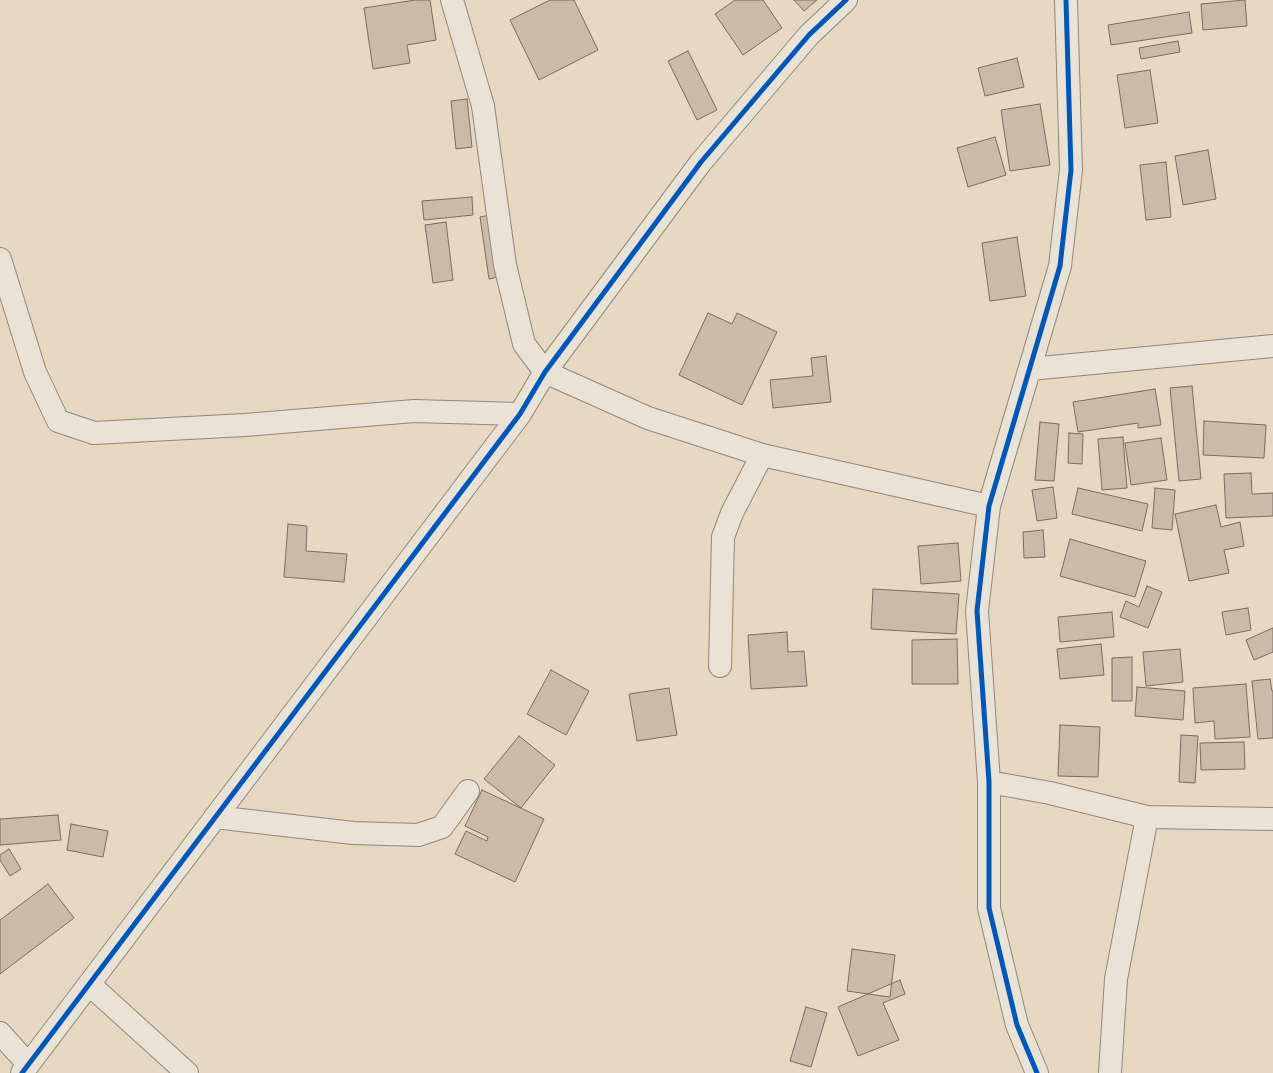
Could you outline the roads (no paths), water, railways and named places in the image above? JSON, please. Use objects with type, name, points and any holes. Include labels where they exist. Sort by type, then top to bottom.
[{"type":"street","points":[[452,0],[483,106],[505,265],[524,344],[545,372],[648,418],[762,455],[989,506]]},
{"type":"street","points":[[0,1033],[25,1069],[520,414],[545,372],[701,162],[809,35],[846,0]]},
{"type":"street","points":[[1037,1073],[1017,1025],[989,908],[989,782],[977,612],[989,506],[1060,266],[1071,170],[1066,0]]},
{"type":"street","points":[[0,259],[35,372],[58,421],[94,433],[245,425],[414,411],[520,414]]},
{"type":"street","points":[[1030,369],[1273,346]]},
{"type":"street","points":[[720,666],[723,538],[732,512],[762,455]]},
{"type":"street","points":[[989,782],[1050,793],[1147,817],[1273,820]]},
{"type":"street","points":[[215,817],[354,833],[418,835],[442,827],[468,791]]},
{"type":"street","points":[[1110,1073],[1116,979],[1147,817]]},
{"type":"street","points":[[89,984],[187,1073]]}]
